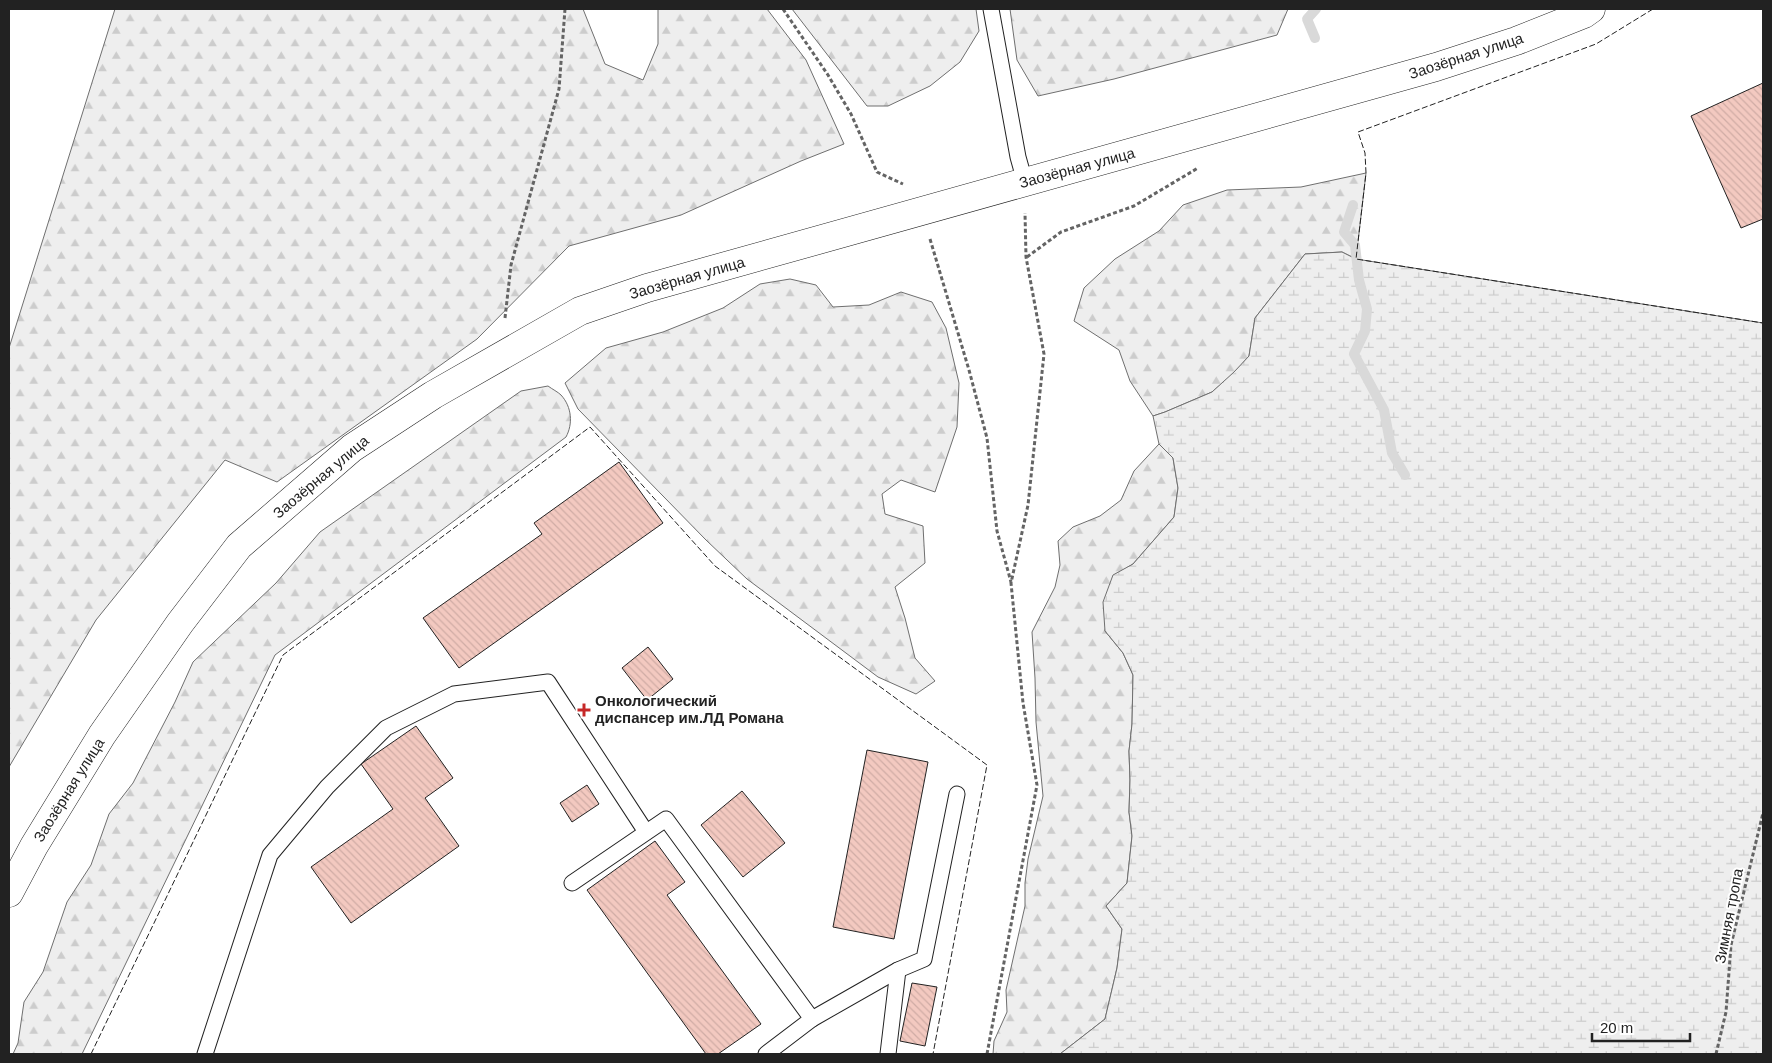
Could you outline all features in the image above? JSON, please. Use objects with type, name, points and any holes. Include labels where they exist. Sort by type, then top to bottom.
[{"type":"street","name":"Заозёрная улица","points":[[9,893],[34,846],[102,735],[180,623],[239,546],[352,448],[433,395],[580,311],[647,288],[921,210],[1436,68],[1516,41],[1584,14],[1592,9]]},
{"type":"lane","points":[[991,9],[1024,182]]},
{"type":"lane","points":[[205,1054],[270,855],[326,787],[386,728],[454,694],[548,682],[646,832]]},
{"type":"lane","points":[[766,1054],[812,1019],[898,970],[924,959],[957,794]]},
{"type":"lane","points":[[572,883],[666,819],[812,1019]]},
{"type":"lane","points":[[888,1054],[898,970]]},
{"type":"path","points":[[505,322],[510,264],[559,88],[566,9]]},
{"type":"path","points":[[783,9],[828,75],[851,114],[877,172],[912,188],[921,210],[969,370],[987,438],[997,531],[1011,583],[1023,703],[1037,786],[986,1054]]},
{"type":"path","points":[[1026,257],[1062,232],[1134,206],[1206,162]]},
{"type":"path","points":[[1011,583],[1028,505],[1044,354],[1026,257],[1024,182]]},
{"type":"path","name":"Зимняя тропа","points":[[1716,1054],[1726,1012],[1731,945],[1763,813]]},
{"type":"green space","points":[[115,9],[583,9],[605,64],[643,80],[658,44],[658,9],[767,9],[806,60],[844,144],[801,161],[681,215],[569,246],[477,339],[277,482],[225,460],[96,620],[9,767],[9,348]]},
{"type":"green space","points":[[792,9],[976,9],[979,31],[960,62],[930,86],[888,106],[867,106]]},
{"type":"green space","points":[[1010,9],[1288,9],[1277,35],[1114,79],[1038,96],[1017,60]]},
{"type":"green space","points":[[1366,173],[1356,259],[1342,252],[1305,254],[1255,318],[1249,356],[1234,373],[1212,392],[1153,416],[1130,381],[1119,350],[1074,321],[1084,288],[1115,259],[1159,231],[1183,205],[1227,190],[1301,187]]},
{"type":"green space","points":[[1342,252],[1356,259],[1763,323],[1763,1054],[1060,1054],[1105,1019],[1117,968],[1122,929],[1106,906],[1127,883],[1132,836],[1129,812],[1129,751],[1132,724],[1133,675],[1123,653],[1105,631],[1103,602],[1113,575],[1133,564],[1174,517],[1178,488],[1173,458],[1159,444],[1153,416],[1212,392],[1234,372],[1249,356],[1255,318],[1305,254]]},
{"type":"green space","points":[[790,279],[816,285],[833,307],[869,305],[901,292],[932,302],[946,328],[959,383],[957,427],[935,492],[901,480],[882,494],[885,514],[923,526],[925,563],[895,587],[915,658],[935,681],[916,694],[878,677],[747,579],[706,540],[578,409],[565,383],[606,348],[663,332],[723,308],[760,284]]},
{"type":"green space","points":[[548,386],[561,395],[569,410],[570,427],[566,437],[275,655],[82,1054],[13,1054],[18,1043],[24,1002],[43,972],[67,902],[91,865],[109,814],[133,783],[175,702],[193,662],[276,583],[320,532],[521,391]]},
{"type":"green space","points":[[1159,444],[1173,458],[1178,488],[1174,517],[1133,564],[1113,576],[1105,631],[1123,653],[1133,675],[1132,724],[1129,751],[1129,812],[1132,836],[1127,883],[1106,906],[1122,929],[1117,968],[1105,1019],[1060,1054],[993,1054],[994,1041],[1007,1012],[1006,990],[1025,906],[1028,859],[1043,796],[1036,722],[1032,632],[1055,587],[1060,565],[1058,541],[1073,527],[1100,516],[1121,500],[1134,471]]},
{"type":"building","points":[[1763,83],[1763,219],[1741,228],[1691,116]]},
{"type":"building","points":[[619,462],[663,523],[459,668],[423,618],[542,534],[534,523]]},
{"type":"building","points":[[648,647],[673,679],[647,700],[622,668]]},
{"type":"building","points":[[416,726],[453,778],[425,798],[459,846],[351,923],[311,867],[393,809],[361,764]]},
{"type":"building","points":[[867,750],[928,762],[894,939],[833,927]]},
{"type":"building","points":[[587,785],[599,804],[572,822],[560,803]]},
{"type":"building","points":[[742,791],[785,843],[743,877],[701,825]]},
{"type":"building","points":[[655,841],[685,882],[667,895],[761,1024],[718,1054],[706,1054],[587,890]]},
{"type":"building","points":[[912,983],[937,987],[925,1046],[900,1041]]},
{"type":"waterway","points":[[1315,38],[1307,19],[1316,9]]},
{"type":"waterway","points":[[1353,205],[1344,232],[1355,245],[1359,280],[1367,309],[1365,331],[1354,354],[1384,410],[1392,453],[1405,475]]},
{"type":"fence","points":[[1653,9],[1596,44],[1358,132],[1365,153],[1366,173],[1356,259],[1763,323]]},
{"type":"fence","points":[[91,1054],[283,655],[590,427],[715,566],[987,765],[933,1054]]},
{"type":"place","name":"Онкологический диспансер им.ЛД Романа","points":[[584,710]]}]
